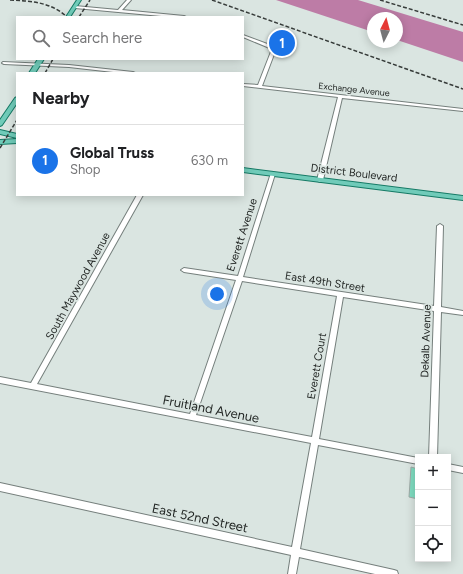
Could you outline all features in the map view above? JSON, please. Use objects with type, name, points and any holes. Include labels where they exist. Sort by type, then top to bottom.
[{"type":"main road","points":[[69,16],[79,0]]},
{"type":"main road","points":[[33,72],[40,60]]},
{"type":"main road","points":[[0,124],[16,100]]},
{"type":"main road","points":[[0,132],[16,136]]},
{"type":"main road","points":[[0,142],[16,141]]},
{"type":"main road","name":"District Boulevard","points":[[244,170],[463,198]]},
{"type":"street","points":[[119,11],[129,0]]},
{"type":"street","points":[[75,6],[173,16]]},
{"type":"street","points":[[244,36],[274,49],[259,87]]},
{"type":"street","points":[[4,63],[69,66],[125,72]]},
{"type":"street","name":"Exchange Avenue","points":[[244,85],[463,110]]},
{"type":"street","points":[[320,180],[340,96]]},
{"type":"street","name":"Everett Avenue","points":[[192,417],[240,278],[273,174]]},
{"type":"street","name":"South Maywood Avenue","points":[[33,386],[139,196]]},
{"type":"street","name":"Dekalb Avenue","points":[[432,454],[440,226]]},
{"type":"street","name":"East 49th Street","points":[[184,270],[463,313]]},
{"type":"street","name":"Everett Court","points":[[315,441],[340,294]]},
{"type":"street","name":"Fruitland Avenue","points":[[0,380],[415,460]]},
{"type":"street","points":[[292,574],[315,441]]},
{"type":"street","points":[[451,468],[463,470]]},
{"type":"street","name":"East 52nd Street","points":[[0,487],[394,574]]},
{"type":"shaded area","points":[[276,0],[358,0],[397,12],[367,12],[367,30]]},
{"type":"shaded area","points":[[403,14],[463,32],[463,62],[403,42]]},
{"type":"building","points":[[411,467],[415,468],[415,498],[409,497]]},
{"type":"railway","points":[[10,0],[47,5],[66,16]]},
{"type":"railway","points":[[80,16],[90,0]]},
{"type":"railway","points":[[212,0],[463,89]]},
{"type":"railway","points":[[380,0],[463,25]]},
{"type":"railway","points":[[46,72],[52,60]]},
{"type":"railway","points":[[0,148],[16,122]]},
{"type":"place","name":"Global Truss","points":[[282,43]]}]
